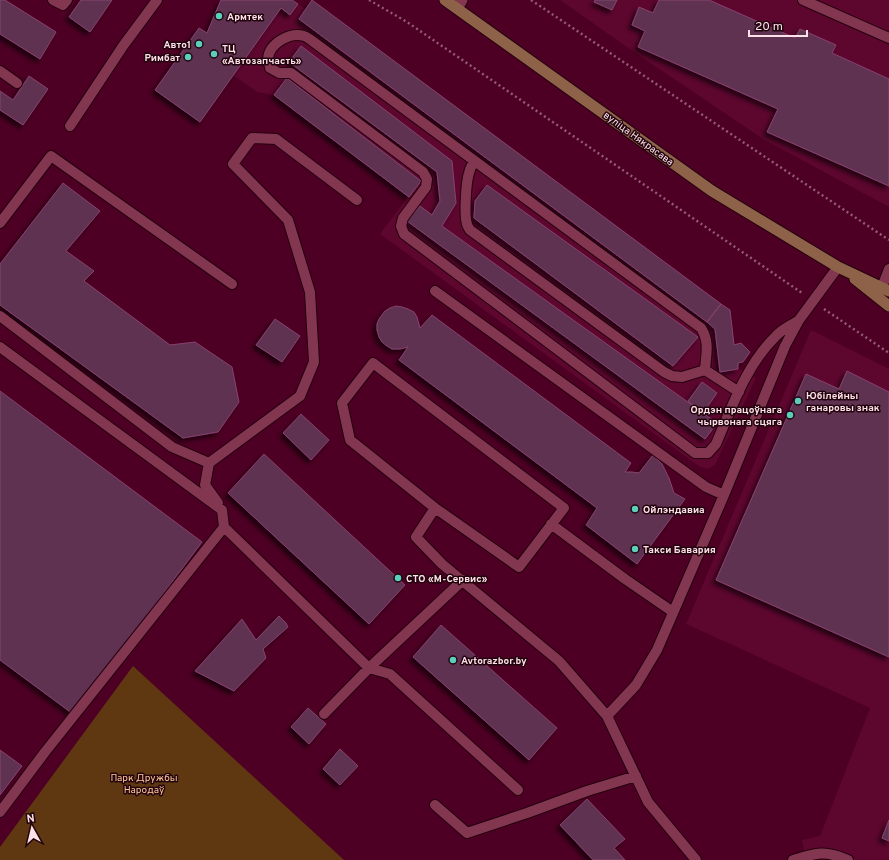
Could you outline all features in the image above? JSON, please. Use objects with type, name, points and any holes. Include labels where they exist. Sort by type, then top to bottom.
[{"type":"main road","name":"вуліца Някрасава","points":[[445,0],[459,4],[712,191],[838,267],[885,289]]},
{"type":"main road","name":"вуліца Някрасава","points":[[838,267],[889,306]]},
{"type":"lane","points":[[53,0],[63,5],[67,0]]},
{"type":"lane","points":[[70,126],[123,46],[157,0]]},
{"type":"lane","points":[[807,1],[889,38]]},
{"type":"lane","points":[[705,370],[707,345],[705,335],[700,328],[305,36],[293,35],[280,40],[272,48],[268,59],[270,68],[279,73],[291,73],[423,172],[427,178],[426,187],[403,218],[401,226],[404,234],[695,453],[708,453],[716,444],[748,373],[762,352],[777,334],[799,320]]},
{"type":"lane","points":[[0,71],[17,83]]},
{"type":"lane","points":[[357,200],[276,139],[252,138],[233,164],[288,220],[310,292],[314,362],[300,396],[209,463],[205,485],[222,510],[224,527],[369,668],[390,674],[518,790]]},
{"type":"lane","points":[[0,223],[51,156],[232,284]]},
{"type":"lane","points":[[474,161],[468,173],[466,201],[466,224],[470,230],[664,372],[672,376],[682,377],[705,370],[739,392]]},
{"type":"lane","points":[[607,716],[636,685],[657,650],[786,346],[799,320],[838,267]]},
{"type":"lane","points":[[885,289],[889,269]]},
{"type":"lane","points":[[435,291],[706,486],[724,495]]},
{"type":"lane","points":[[0,316],[172,448],[209,463]]},
{"type":"lane","points":[[0,347],[222,510]]},
{"type":"lane","points":[[373,363],[564,508],[519,567],[435,508],[350,440],[342,403],[373,363]]},
{"type":"lane","points":[[435,508],[416,537],[442,564],[559,661],[607,716],[648,802],[696,860]]},
{"type":"lane","points":[[551,524],[625,579],[674,612]]},
{"type":"lane","points":[[0,812],[45,752],[224,527]]},
{"type":"lane","points":[[324,714],[369,668],[463,580]]},
{"type":"lane","points":[[434,805],[467,833],[586,791],[636,776]]},
{"type":"lane","points":[[793,860],[811,854],[826,853],[848,860]]},
{"type":"path","points":[[369,0],[407,22],[889,353]]},
{"type":"path","points":[[531,0],[889,240]]},
{"type":"shaded area","points":[[312,0],[730,310],[734,344],[741,343],[750,352],[743,362],[738,363],[738,369],[756,378],[715,465],[708,469],[700,467],[380,234],[408,197],[274,95],[257,92],[233,75],[281,8],[290,15],[298,4],[306,9]]},
{"type":"shaded area","points":[[560,0],[889,0],[889,207],[763,139]]},
{"type":"shaded area","points":[[811,330],[889,369],[889,860],[806,860],[802,840],[820,836],[870,708],[686,624]]},
{"type":"green space","name":"Парк Дружбы Народаў","points":[[133,666],[344,860],[0,860],[0,847]]},
{"type":"building","points":[[0,0],[5,0],[56,32],[40,59],[0,34]]},
{"type":"building","points":[[81,0],[112,0],[90,32],[69,17]]},
{"type":"building","name":"ТЦ «Автозапчасть»","points":[[221,0],[292,0],[298,4],[290,15],[281,8],[200,122],[155,90],[199,28],[207,33]]},
{"type":"building","points":[[312,0],[721,304],[707,322],[299,19]]},
{"type":"building","points":[[595,0],[617,0],[612,10],[594,2]]},
{"type":"building","points":[[659,0],[709,0],[795,38],[800,29],[836,45],[832,53],[889,79],[889,186],[767,132],[778,109],[638,47],[645,31],[632,25],[639,7],[653,13]]},
{"type":"building","points":[[301,46],[452,161],[456,203],[442,226],[717,423],[705,439],[407,221],[420,206],[432,215],[440,201],[437,172],[289,62]]},
{"type":"building","points":[[29,76],[48,89],[23,125],[0,110],[0,91],[13,100]]},
{"type":"building","points":[[287,78],[421,181],[409,197],[274,95]]},
{"type":"building","points":[[63,183],[100,211],[66,251],[94,271],[84,281],[170,345],[195,342],[232,367],[239,402],[218,432],[183,438],[0,305],[0,264]]},
{"type":"building","points":[[487,185],[698,337],[673,366],[474,218],[475,201]]},
{"type":"building","points":[[721,304],[730,310],[734,345],[741,343],[750,352],[743,362],[738,363],[738,369],[720,372],[715,329],[707,322]]},
{"type":"building","points":[[396,306],[414,312],[420,328],[432,315],[631,463],[625,472],[639,473],[653,455],[662,464],[674,493],[685,499],[637,564],[586,525],[597,508],[399,360],[408,347],[392,349],[382,342],[377,330],[377,324],[385,311]]},
{"type":"building","points":[[275,319],[300,336],[282,362],[256,345]]},
{"type":"building","points":[[847,371],[889,392],[889,657],[716,580],[806,374],[839,389]]},
{"type":"building","points":[[702,382],[717,393],[703,413],[688,401]]},
{"type":"building","points":[[0,391],[202,542],[73,714],[0,660]]},
{"type":"building","points":[[301,414],[329,440],[311,460],[283,433]]},
{"type":"building","points":[[264,454],[405,585],[369,624],[228,493]]},
{"type":"building","points":[[279,616],[288,627],[263,649],[266,658],[234,691],[195,671],[242,619],[256,640]]},
{"type":"building","points":[[441,625],[557,728],[529,760],[413,657]]},
{"type":"building","points":[[308,708],[326,724],[309,744],[291,727]]},
{"type":"building","points":[[340,749],[358,766],[340,785],[323,769]]},
{"type":"building","points":[[0,750],[22,766],[0,795]]},
{"type":"building","points":[[587,799],[625,839],[614,848],[625,860],[593,860],[560,825]]},
{"type":"building","points":[[889,820],[889,841],[882,838]]},
{"type":"place","name":"Армтек","points":[[219,16]]},
{"type":"place","name":"Авто1","points":[[199,44]]},
{"type":"place","name":"ТЦ «Автозапчасть»","points":[[214,54]]},
{"type":"place","name":"Римбат","points":[[188,57]]},
{"type":"place","name":"Юбілейны ганаровы знак","points":[[798,401]]},
{"type":"place","name":"Ордэн працоўнага чырвонага сцяга","points":[[790,415]]},
{"type":"place","name":"Ойлэндавиа","points":[[635,509]]},
{"type":"place","name":"Такси Бавария","points":[[635,549]]},
{"type":"place","name":"СТО «М-Сервис»","points":[[398,578]]},
{"type":"place","name":"Avtorazbor.by","points":[[453,660]]}]
